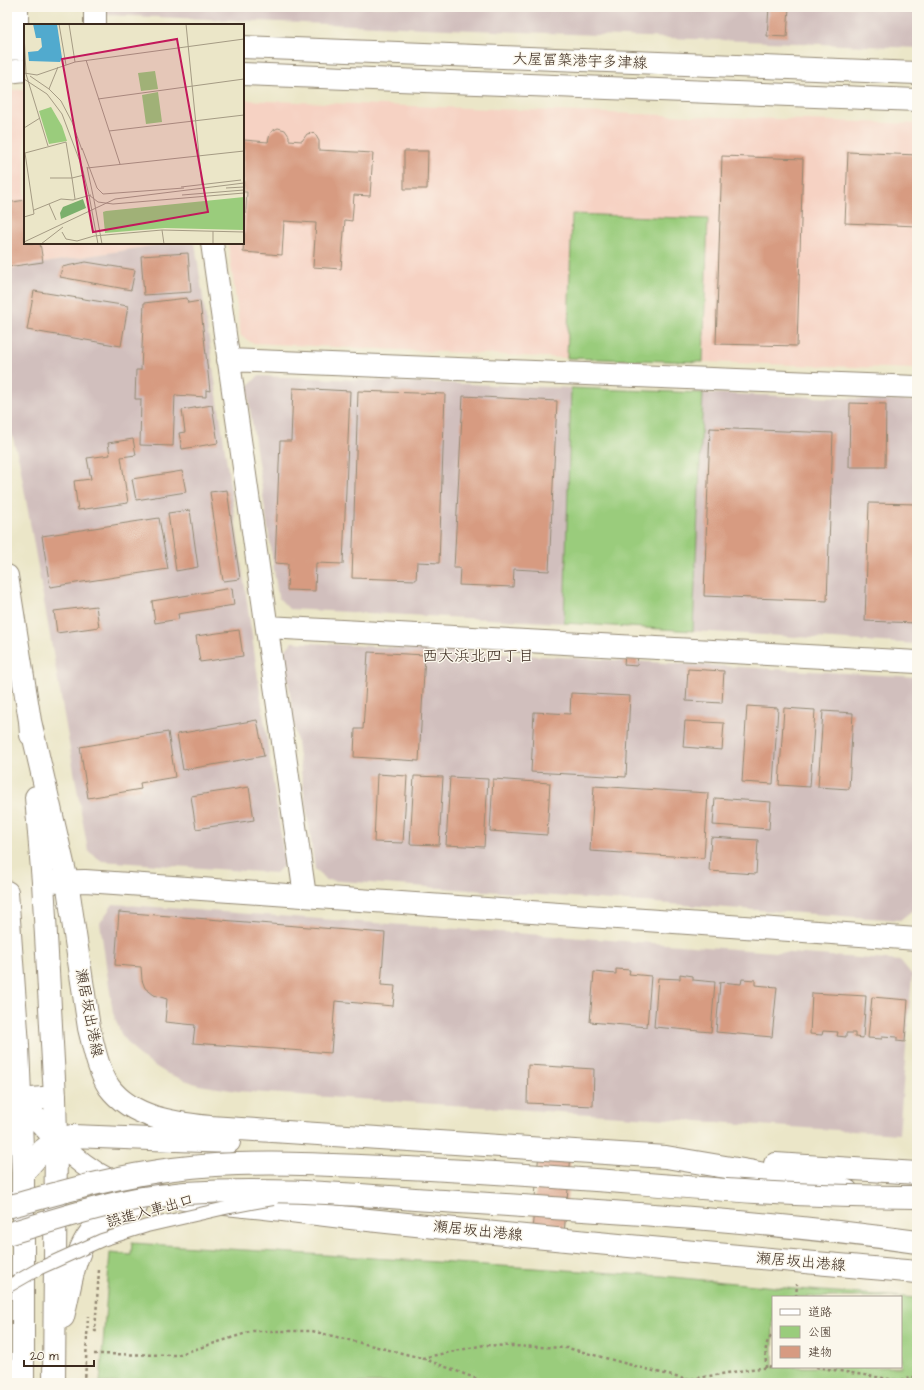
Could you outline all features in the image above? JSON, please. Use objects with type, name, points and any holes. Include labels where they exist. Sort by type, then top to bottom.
[{"type":"main road","points":[[17,7],[17,48]]},
{"type":"main road","points":[[95,7],[95,24]]},
{"type":"main road","name":"大屋冨築港宇多津線","points":[[244,47],[917,74]]},
{"type":"main road","points":[[7,72],[24,70]]},
{"type":"main road","name":"大屋冨築港宇多津線","points":[[244,74],[917,100]]},
{"type":"main road","points":[[212,244],[305,896]]},
{"type":"main road","points":[[228,360],[917,387]]},
{"type":"main road","name":"瀬居坂出港線","points":[[7,576],[30,721],[67,881],[89,1028],[101,1072],[106,1081],[120,1098],[132,1108],[162,1120],[210,1127],[666,1157],[816,1183],[917,1206]]},
{"type":"main road","points":[[267,627],[917,662]]},
{"type":"main road","name":"瀬居坂出港線","points":[[30,721],[43,882],[56,1140]]},
{"type":"main road","points":[[43,882],[67,881],[305,896],[917,939]]},
{"type":"main road","points":[[7,892],[9,937],[18,1045],[13,1101],[23,1173],[22,1383]]},
{"type":"main road","points":[[13,1101],[55,1097]]},
{"type":"main road","name":"瀬居坂出港線","points":[[13,1101],[85,1166],[106,1179],[137,1190],[194,1200],[408,1224],[917,1272]]},
{"type":"main road","name":"瀬居坂出港線","points":[[56,1140],[72,1136],[208,1142],[392,1139]]},
{"type":"main road","points":[[23,1173],[42,1150],[56,1140]]},
{"type":"main road","points":[[54,1383],[56,1140]]},
{"type":"main road","points":[[666,1157],[917,1173]]},
{"type":"main road","points":[[7,1208],[74,1188],[125,1177],[172,1169],[218,1164],[331,1165],[438,1169],[758,1192],[917,1198]]},
{"type":"main road","points":[[7,1234],[136,1199],[214,1191],[310,1192],[548,1207],[794,1227],[917,1242]]},
{"type":"main road","points":[[54,1357],[77,1260],[84,1241],[94,1226],[109,1215],[131,1208],[161,1202],[194,1200]]},
{"type":"lane","name":"誤進入車出口","points":[[7,1287],[40,1268],[102,1240],[147,1226],[230,1207],[310,1192]]},
{"type":"path","points":[[91,1269],[99,1270],[95,1331],[100,1331]]},
{"type":"path","points":[[796,1296],[797,1283]]},
{"type":"path","points":[[84,1383],[89,1315]]},
{"type":"path","points":[[94,1354],[177,1355],[253,1331],[312,1331],[422,1358],[488,1383]]},
{"type":"path","points":[[766,1368],[766,1346],[769,1338],[772,1336]]},
{"type":"path","points":[[422,1358],[484,1345],[568,1348],[687,1380]]},
{"type":"path","points":[[668,1383],[751,1369],[772,1367]]},
{"type":"path","points":[[822,1368],[900,1381],[904,1383]]},
{"type":"path","points":[[900,1381],[917,1376]]},
{"type":"shaded area","points":[[106,7],[917,7],[917,48],[106,15]]},
{"type":"shaded area","points":[[24,89],[24,244],[164,244],[7,269],[7,91]]},
{"type":"shaded area","points":[[244,100],[917,124],[917,369],[703,362],[707,219],[572,214],[567,358],[252,343],[241,336],[228,244],[244,244]]},
{"type":"shaded area","points":[[164,244],[195,244],[285,864],[276,873],[102,861],[88,851],[19,460],[7,418],[7,269]]},
{"type":"shaded area","points":[[258,376],[571,388],[564,623],[289,609],[278,597],[247,388]]},
{"type":"shaded area","points":[[703,393],[917,401],[917,644],[693,631]]},
{"type":"shaded area","points":[[292,642],[917,677],[917,875],[914,909],[900,920],[326,880],[315,869],[284,652]]},
{"type":"shaded area","points":[[113,904],[901,961],[912,975],[899,1134],[237,1091],[199,1085],[168,1074],[140,1057],[121,1034],[113,1013],[100,923]]},
{"type":"green space","points":[[572,214],[708,219],[703,362],[567,358]]},
{"type":"green space","points":[[571,388],[703,393],[693,631],[564,623]]},
{"type":"green space","points":[[132,1243],[662,1276],[796,1289],[890,1296],[772,1296],[772,1368],[902,1368],[902,1297],[917,1298],[917,1383],[100,1383],[110,1253],[131,1255]]},
{"type":"building","points":[[769,7],[789,7],[787,37],[767,36]]},
{"type":"building","points":[[278,128],[285,130],[289,136],[289,140],[302,141],[307,134],[315,134],[319,141],[319,150],[373,153],[370,196],[354,195],[352,221],[345,220],[341,269],[313,267],[316,223],[284,221],[282,255],[243,252],[247,192],[244,192],[244,140],[268,142],[272,131]]},
{"type":"building","points":[[404,151],[428,151],[427,189],[404,189]]},
{"type":"building","points":[[848,152],[917,155],[917,226],[845,223]]},
{"type":"building","points":[[722,156],[803,159],[797,346],[716,344]]},
{"type":"building","points":[[24,200],[24,244],[40,244],[43,262],[7,267],[7,203]]},
{"type":"building","points":[[188,253],[191,292],[144,295],[141,256]]},
{"type":"building","points":[[86,262],[135,270],[131,290],[60,277],[62,267]]},
{"type":"building","points":[[34,291],[128,306],[121,346],[27,330]]},
{"type":"building","points":[[187,298],[188,303],[200,301],[210,391],[206,390],[206,397],[175,395],[173,446],[140,445],[141,399],[135,399],[136,370],[141,370],[144,303]]},
{"type":"building","points":[[293,388],[350,391],[343,564],[316,563],[315,591],[287,590],[288,564],[275,563],[280,441],[291,441]]},
{"type":"building","points":[[358,391],[445,394],[439,563],[417,562],[416,580],[352,578]]},
{"type":"building","points":[[463,396],[557,401],[549,571],[514,569],[513,587],[459,585],[460,568],[454,568]]},
{"type":"building","points":[[850,403],[886,404],[885,467],[849,467]]},
{"type":"building","points":[[212,405],[218,443],[182,449],[179,433],[185,432],[182,410]]},
{"type":"building","points":[[710,428],[833,433],[827,601],[704,596]]},
{"type":"building","points":[[133,439],[136,455],[121,457],[128,503],[78,510],[74,481],[91,479],[87,458],[110,455],[108,443]]},
{"type":"building","points":[[182,471],[186,492],[136,500],[132,479]]},
{"type":"building","points":[[227,490],[240,579],[223,581],[210,492]]},
{"type":"building","points":[[869,503],[917,504],[917,623],[865,621]]},
{"type":"building","points":[[190,510],[198,567],[176,571],[168,513]]},
{"type":"building","points":[[159,518],[168,569],[50,587],[42,536]]},
{"type":"building","points":[[232,588],[234,605],[178,614],[179,619],[155,623],[152,601]]},
{"type":"building","points":[[96,606],[99,627],[57,633],[54,611]]},
{"type":"building","points":[[239,630],[243,656],[200,662],[196,636]]},
{"type":"building","points":[[368,652],[425,655],[419,761],[354,757],[355,729],[363,729]]},
{"type":"building","points":[[625,652],[638,653],[637,666],[624,665]]},
{"type":"building","points":[[688,669],[724,671],[722,703],[686,701]]},
{"type":"building","points":[[571,693],[630,696],[626,777],[531,772],[534,712],[570,714]]},
{"type":"building","points":[[747,706],[778,708],[773,784],[742,782]]},
{"type":"building","points":[[784,708],[815,710],[810,787],[779,785]]},
{"type":"building","points":[[823,711],[853,713],[849,789],[818,787]]},
{"type":"building","points":[[257,720],[264,756],[183,770],[177,734]]},
{"type":"building","points":[[685,721],[724,723],[722,750],[683,747]]},
{"type":"building","points":[[168,732],[175,777],[140,783],[141,789],[88,798],[80,747]]},
{"type":"building","points":[[377,774],[407,776],[403,843],[374,842]]},
{"type":"building","points":[[414,776],[443,777],[439,845],[410,844]]},
{"type":"building","points":[[450,777],[488,779],[484,847],[446,845]]},
{"type":"building","points":[[493,779],[550,783],[547,835],[490,831]]},
{"type":"building","points":[[594,786],[708,793],[704,858],[590,851]]},
{"type":"building","points":[[249,787],[254,820],[196,829],[191,796]]},
{"type":"building","points":[[715,798],[771,802],[769,829],[713,825]]},
{"type":"building","points":[[711,837],[758,840],[756,874],[709,871]]},
{"type":"building","points":[[119,912],[385,933],[381,985],[395,986],[393,1006],[335,1001],[331,1053],[193,1043],[195,1025],[165,1022],[167,999],[154,995],[145,988],[142,980],[141,967],[115,965]]},
{"type":"building","points":[[616,969],[630,970],[629,974],[651,976],[647,1027],[590,1022],[594,972],[616,974]]},
{"type":"building","points":[[680,974],[693,976],[693,980],[715,982],[711,1032],[654,1027],[658,978],[680,979]]},
{"type":"building","points":[[742,979],[755,980],[755,985],[777,987],[772,1037],[716,1032],[720,982],[741,984]]},
{"type":"building","points":[[812,993],[866,996],[863,1038],[855,1037],[855,1033],[846,1033],[846,1037],[837,1036],[838,1032],[823,1031],[822,1035],[810,1034]]},
{"type":"building","points":[[872,997],[908,1000],[905,1042],[897,1041],[897,1037],[882,1036],[882,1039],[868,1038]]},
{"type":"building","points":[[528,1065],[594,1069],[593,1106],[527,1103]]},
{"type":"building","points":[[539,1152],[571,1155],[564,1234],[532,1231]]},
{"type":"district","name":"西大浜北四丁目","points":[[478,656]]}]
